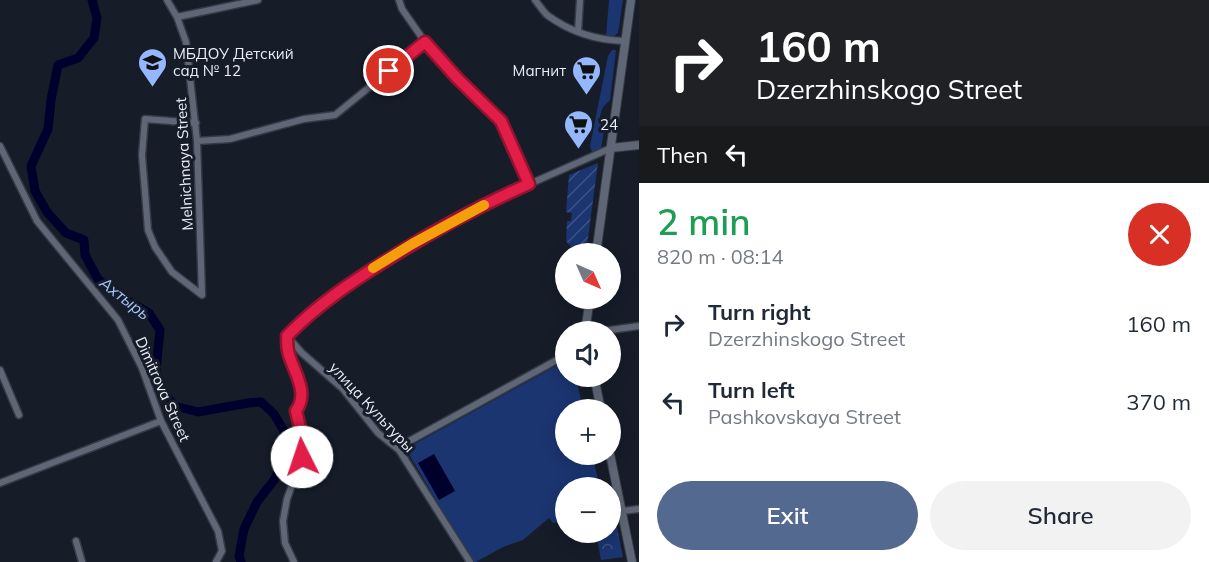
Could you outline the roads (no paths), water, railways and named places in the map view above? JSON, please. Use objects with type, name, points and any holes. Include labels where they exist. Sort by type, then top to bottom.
[{"type":"street","name":"Melnichnaya Street","points":[[167,0],[177,16],[186,42],[195,123],[197,141],[202,295],[172,273],[155,247],[148,230],[142,155],[145,119],[195,123]]},
{"type":"street","points":[[177,16],[258,0]]},
{"type":"street","points":[[399,0],[402,9],[425,42],[457,78],[501,121],[529,184]]},
{"type":"street","points":[[535,0],[546,14],[578,32],[607,41],[625,41]]},
{"type":"street","points":[[578,32],[580,0]]},
{"type":"street","points":[[598,243],[631,0]]},
{"type":"street","points":[[197,141],[230,139],[304,119],[334,115],[425,42]]},
{"type":"street","points":[[294,562],[285,543],[283,521],[287,499],[302,457],[302,436],[296,411],[301,403],[302,390],[288,352],[287,336],[307,315],[358,277],[479,207],[611,148],[639,145]]},
{"type":"street","name":"Dimitrova Street","points":[[0,146],[37,221],[118,320],[142,368],[161,421],[218,531],[222,551],[216,562]]},
{"type":"street","points":[[621,329],[639,326]]},
{"type":"street","name":"улица Культуры","points":[[287,336],[302,353],[342,388],[378,433],[399,450],[470,562]]},
{"type":"street","points":[[399,450],[404,444],[555,361]]},
{"type":"street","points":[[0,370],[19,415]]},
{"type":"street","points":[[0,483],[161,421]]},
{"type":"street","points":[[612,465],[634,560]]},
{"type":"street","points":[[622,511],[639,509]]},
{"type":"street","points":[[76,541],[81,562]]},
{"type":"waterway","name":"Ахтырь","points":[[92,0],[97,18],[94,38],[78,58],[58,65],[48,129],[31,166],[35,191],[47,212],[66,233],[84,240],[85,255],[98,279],[121,297],[149,313],[160,330],[156,370],[159,388],[175,406],[198,412],[261,402],[274,414],[284,431],[289,451],[274,480],[257,502],[244,529],[239,556],[241,562]]},
{"type":"place","name":"МБДОУ Детский сад № 12","points":[[152,88]]},
{"type":"place","name":"Магнит","points":[[587,96]]},
{"type":"place","name":"24","points":[[579,150]]}]
